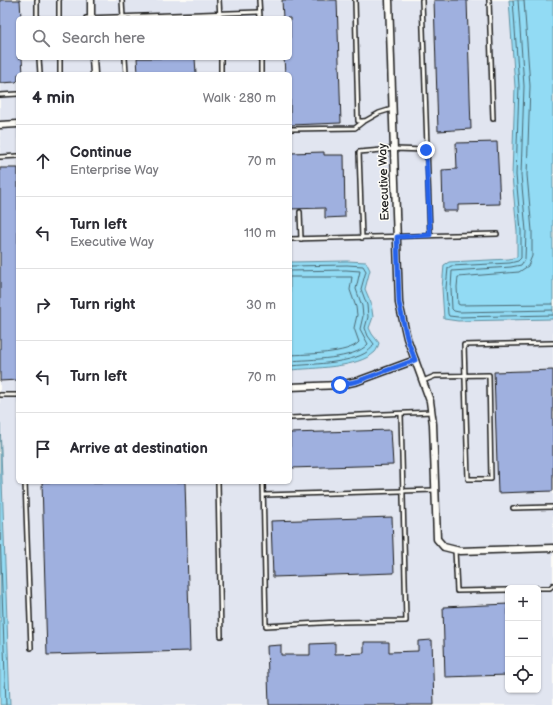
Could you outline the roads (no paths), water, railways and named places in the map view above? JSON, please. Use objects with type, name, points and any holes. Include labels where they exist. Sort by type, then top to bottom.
[{"type":"street","points":[[91,0],[91,16]]},
{"type":"street","name":"Executive Way","points":[[389,0],[399,303],[407,338],[430,400],[432,412],[437,539],[444,547],[455,550]]},
{"type":"street","points":[[93,60],[94,72]]},
{"type":"street","points":[[0,125],[16,124]]},
{"type":"street","points":[[292,387],[340,385],[358,381],[415,360]]},
{"type":"street","points":[[455,550],[553,548]]},
{"type":"lane","points":[[36,0],[37,16]]},
{"type":"lane","points":[[59,0],[59,16]]},
{"type":"lane","points":[[122,0],[123,16]]},
{"type":"lane","points":[[219,0],[220,13]]},
{"type":"lane","points":[[259,0],[260,16]]},
{"type":"lane","points":[[354,0],[358,121],[365,121]]},
{"type":"lane","points":[[422,0],[430,235]]},
{"type":"lane","points":[[489,0],[493,119]]},
{"type":"lane","points":[[147,16],[259,12]]},
{"type":"lane","points":[[39,60],[40,72]]},
{"type":"lane","points":[[60,60],[60,72]]},
{"type":"lane","points":[[125,60],[126,72]]},
{"type":"lane","points":[[221,60],[221,72]]},
{"type":"lane","points":[[261,60],[261,72]]},
{"type":"lane","points":[[0,95],[16,94]]},
{"type":"lane","points":[[292,129],[355,128],[379,113],[392,109]]},
{"type":"lane","points":[[362,238],[359,152],[394,149],[426,150]]},
{"type":"lane","points":[[0,157],[16,156]]},
{"type":"lane","points":[[300,212],[301,238]]},
{"type":"lane","points":[[292,239],[497,234]]},
{"type":"lane","points":[[423,381],[435,376],[465,375],[489,375],[491,479],[468,479],[465,375],[464,345],[553,343]]},
{"type":"lane","points":[[0,395],[16,395]]},
{"type":"lane","points":[[292,418],[432,412]]},
{"type":"lane","points":[[263,484],[266,626],[338,622],[406,621],[401,414]]},
{"type":"lane","points":[[25,484],[31,648]]},
{"type":"lane","points":[[218,484],[221,636]]},
{"type":"lane","points":[[264,495],[435,490]]},
{"type":"lane","points":[[514,508],[553,507]]},
{"type":"lane","points":[[455,550],[457,591],[505,590]]},
{"type":"lane","points":[[541,588],[550,588],[553,585]]},
{"type":"water","points":[[509,0],[553,0],[553,319],[458,321],[444,319],[442,288],[444,265],[449,262],[509,259],[517,257],[517,231],[512,176],[515,87]]},
{"type":"water","points":[[292,262],[366,262],[370,270],[365,289],[371,303],[373,317],[369,328],[379,343],[375,352],[358,361],[347,364],[323,368],[292,370]]},
{"type":"water","points":[[0,423],[10,705],[0,705]]}]
